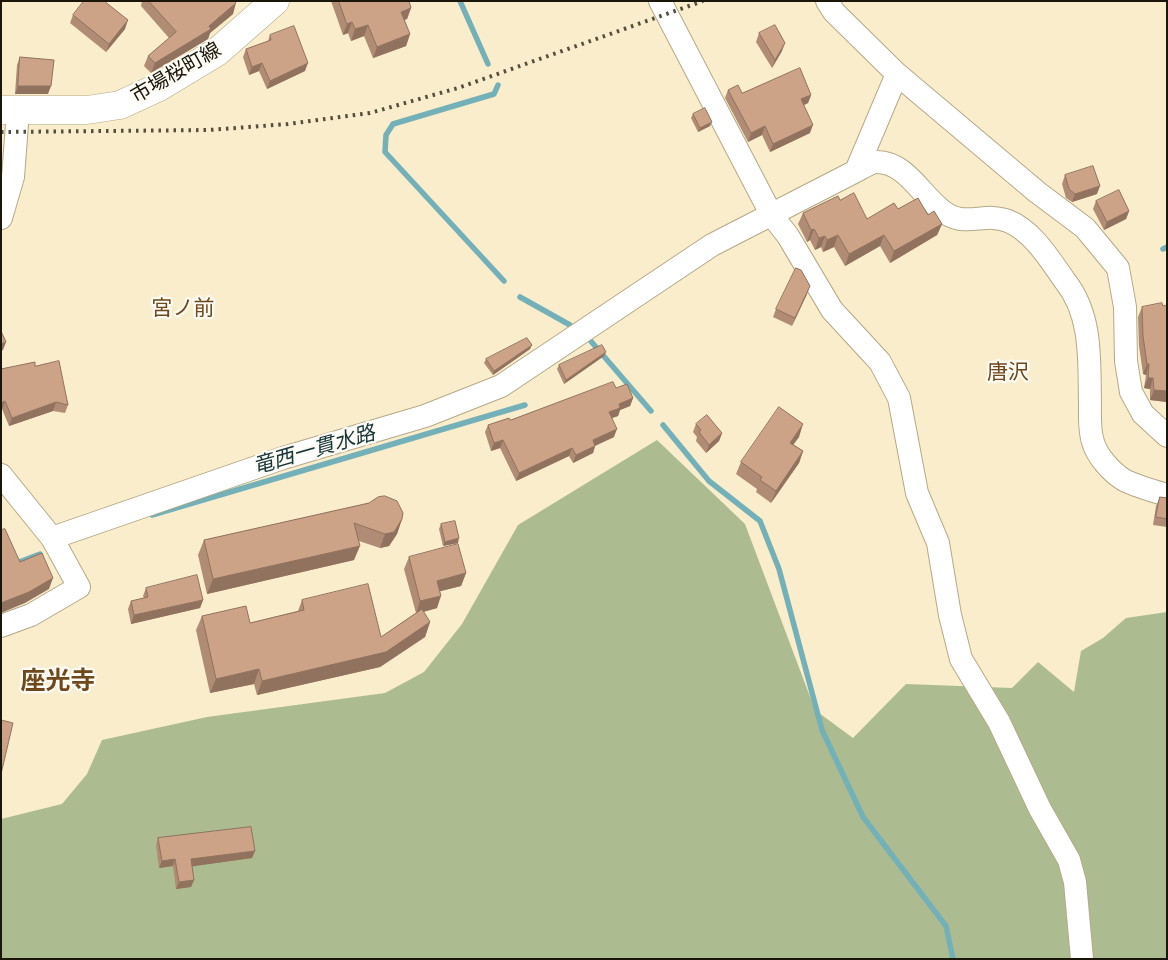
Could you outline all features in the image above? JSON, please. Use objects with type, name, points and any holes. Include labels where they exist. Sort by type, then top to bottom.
[{"type":"main road","name":"市場桜町線","points":[[10,111],[87,110],[120,105],[159,87],[217,52],[275,1]]},
{"type":"street","points":[[660,1],[771,214],[788,236],[832,310],[880,362],[899,398],[917,493],[938,543],[950,615],[961,660],[999,722],[1040,810],[1069,860],[1075,882],[1082,959]]},
{"type":"street","points":[[827,1],[834,12],[897,74],[1037,192],[1085,228],[1118,268],[1125,307],[1126,361],[1132,392],[1143,414],[1167,436]]},
{"type":"street","points":[[856,170],[897,74]]},
{"type":"street","points":[[1,218],[13,177],[10,111]]},
{"type":"street","points":[[52,538],[283,458],[424,416],[501,386],[712,245],[856,170],[877,162],[906,175],[940,210],[958,220],[993,218],[1008,221],[1029,236],[1075,294],[1080,306],[1089,347],[1090,429],[1093,443],[1111,469],[1124,480],[1167,495]]},
{"type":"street","points":[[1,475],[52,538],[79,587],[31,615],[1,626]]},
{"type":"green space","points":[[657,440],[745,524],[815,710],[853,738],[906,684],[1012,688],[1038,662],[1074,692],[1081,651],[1103,638],[1126,618],[1167,612],[1167,959],[1,959],[1,819],[62,804],[87,774],[102,740],[207,717],[385,693],[424,672],[462,624],[518,525]]},
{"type":"building","points":[[84,1],[104,1],[128,20],[109,44],[73,15]]},
{"type":"building","points":[[149,1],[234,1],[236,3],[209,26],[211,29],[155,63],[148,56],[176,32]]},
{"type":"building","points":[[339,1],[409,1],[411,8],[401,12],[410,34],[377,47],[368,25],[355,29],[352,22],[347,24]]},
{"type":"building","points":[[775,25],[785,43],[775,60],[759,33]]},
{"type":"building","points":[[294,26],[308,63],[270,81],[262,63],[252,67],[246,49],[271,40],[270,35]]},
{"type":"building","points":[[20,57],[54,60],[51,86],[18,86]]},
{"type":"building","points":[[800,68],[811,95],[801,99],[813,125],[773,144],[765,126],[751,133],[728,90],[738,85],[742,93]]},
{"type":"building","points":[[705,108],[712,122],[700,128],[693,114]]},
{"type":"building","points":[[1093,166],[1100,186],[1075,194],[1069,189],[1065,175]]},
{"type":"building","points":[[1119,190],[1129,211],[1107,222],[1096,201]]},
{"type":"building","points":[[854,193],[867,219],[894,203],[898,209],[918,198],[928,215],[934,211],[942,224],[894,251],[884,235],[849,254],[838,235],[827,240],[825,236],[819,238],[814,229],[811,230],[803,213],[838,196],[840,200]]},
{"type":"building","points":[[796,268],[801,270],[810,286],[795,318],[776,309]]},
{"type":"building","points":[[1162,303],[1163,306],[1167,305],[1167,391],[1154,390],[1153,378],[1148,378],[1149,364],[1147,364],[1143,336],[1142,307]]},
{"type":"building","points":[[1,331],[6,342],[1,344]]},
{"type":"building","points":[[527,338],[532,345],[494,371],[486,359]]},
{"type":"building","points":[[602,345],[606,352],[566,380],[559,365]]},
{"type":"building","points":[[59,361],[68,405],[56,402],[12,418],[5,401],[1,403],[1,369],[35,362],[35,366]]},
{"type":"building","points":[[613,382],[616,388],[627,384],[633,398],[619,404],[620,408],[609,412],[617,429],[593,440],[595,446],[576,455],[572,448],[519,473],[503,440],[494,443],[488,425],[509,418],[510,420]]},
{"type":"building","points":[[779,407],[803,424],[790,443],[803,451],[776,491],[760,480],[762,477],[741,462]]},
{"type":"building","points":[[707,415],[722,433],[709,445],[699,432],[701,430],[696,424]]},
{"type":"building","points":[[385,496],[397,501],[403,513],[402,519],[394,532],[385,534],[354,523],[360,546],[213,579],[204,540],[369,503],[378,497]]},
{"type":"building","points":[[1160,497],[1167,498],[1167,519],[1156,517]]},
{"type":"building","points":[[455,521],[459,538],[445,542],[441,524]]},
{"type":"building","points":[[5,529],[20,562],[42,553],[53,578],[29,592],[1,603],[1,530]]},
{"type":"building","points":[[458,544],[466,573],[437,581],[441,596],[420,601],[409,557]]},
{"type":"building","points":[[197,575],[203,600],[134,615],[131,601],[148,597],[146,588]]},
{"type":"building","points":[[368,584],[381,637],[422,609],[430,622],[386,652],[262,681],[259,669],[216,679],[202,616],[246,606],[250,623],[304,610],[302,600]]},
{"type":"building","points":[[1,720],[13,723],[1,774]]},
{"type":"building","points":[[251,827],[255,851],[191,859],[194,880],[179,882],[175,859],[162,861],[158,838]]},
{"type":"waterway","points":[[460,1],[488,64]]},
{"type":"waterway","points":[[498,85],[494,94],[393,124],[386,135],[385,152],[504,281]]},
{"type":"waterway","name":"竜西一貫水路","points":[[1163,249],[1167,247]]},
{"type":"waterway","points":[[520,297],[570,325]]},
{"type":"waterway","points":[[589,339],[651,411]]},
{"type":"waterway","name":"竜西一貫水路","points":[[152,515],[525,405]]},
{"type":"waterway","points":[[663,425],[709,481],[760,521],[779,569],[822,730],[863,817],[946,926],[953,959]]},
{"type":"waterway","name":"竜西一貫水路","points":[[1,569],[40,554]]},
{"type":"railway","points":[[1,132],[209,130],[288,124],[370,113],[458,88],[703,1]]},
{"type":"district","name":"宮ノ前","points":[[183,309]]},
{"type":"district","name":"唐沢","points":[[1008,373]]},
{"type":"district","name":"座光寺","points":[[58,681]]}]
